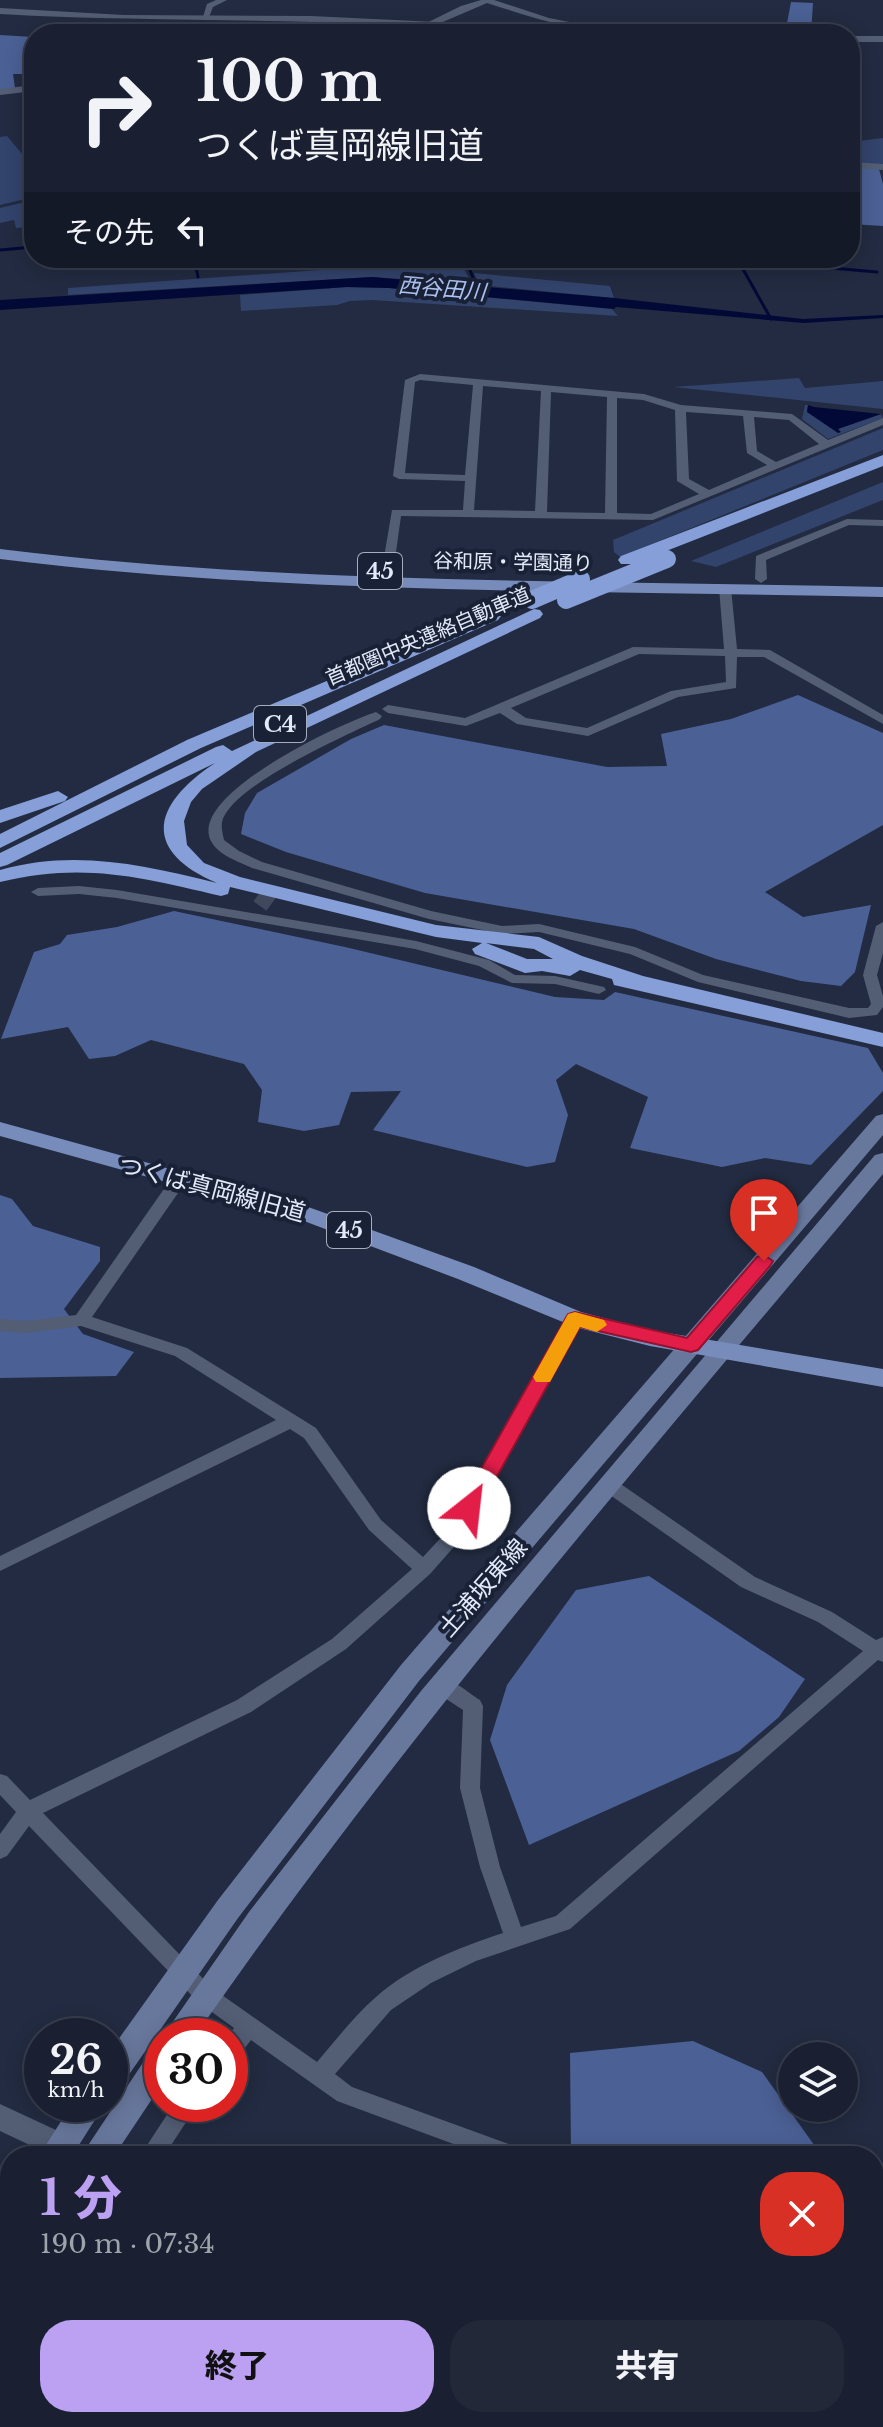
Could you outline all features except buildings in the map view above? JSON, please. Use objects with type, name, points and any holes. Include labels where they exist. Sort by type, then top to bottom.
[{"type":"highway","name":"首都圏中央連絡自動車道","points":[[0,861],[239,743],[533,607],[627,560],[883,460]]},
{"type":"highway","name":"首都圏中央連絡自動車道","points":[[0,842],[194,744],[288,702],[533,607],[566,600],[883,473]]},
{"type":"highway","points":[[533,607],[249,748],[218,767],[195,785],[182,801],[174,821],[177,845],[197,867],[233,882],[436,931],[539,943],[564,957],[621,972],[636,981]]},
{"type":"highway","points":[[0,817],[57,797],[194,735],[288,702]]},
{"type":"highway","points":[[0,876],[48,864],[85,862],[125,868],[433,935],[489,950],[525,966],[542,964],[616,980],[636,981],[883,1040]]},
{"type":"main road","name":"谷和原・学園通り","points":[[0,547],[161,563],[387,576],[883,582]]},
{"type":"main road","name":"谷和原・学園通り","points":[[0,554],[106,567],[883,592]]},
{"type":"main road","name":"土浦坂東線","points":[[128,2050],[323,1784],[410,1673],[883,1121]]},
{"type":"main road","name":"つくば真岡線旧道","points":[[0,1129],[303,1213],[440,1263],[575,1319],[691,1345],[883,1378]]},
{"type":"main road","name":"土浦坂東線","points":[[190,2018],[304,1859],[441,1685],[883,1160]]},
{"type":"main road","points":[[103,2146],[144,2085]]},
{"type":"main road","points":[[61,2146],[77,2122]]},
{"type":"street","points":[[205,18],[210,6],[223,0]]},
{"type":"street","points":[[428,24],[488,0],[570,24]]},
{"type":"street","points":[[0,11],[391,24]]},
{"type":"street","points":[[860,39],[883,39]]},
{"type":"street","points":[[0,92],[24,89]]},
{"type":"street","points":[[860,166],[883,167]]},
{"type":"street","points":[[470,478],[399,476],[410,380],[420,377],[644,397],[680,408],[792,417],[828,445]]},
{"type":"street","points":[[468,513],[478,383]]},
{"type":"street","points":[[541,515],[546,389]]},
{"type":"street","points":[[611,516],[612,395]]},
{"type":"street","points":[[680,408],[683,481],[709,494]]},
{"type":"street","points":[[748,413],[752,453],[776,466]]},
{"type":"street","points":[[387,576],[396,512],[653,517],[883,421]]},
{"type":"street","points":[[761,579],[760,558],[847,522],[883,523]]},
{"type":"street","points":[[501,708],[522,721],[588,732],[675,694],[732,685],[725,588]]},
{"type":"street","points":[[883,720],[766,653],[637,650],[466,722],[382,712],[252,779],[222,808],[214,831],[218,841],[232,853],[284,872],[429,915],[502,930],[539,928],[635,951],[648,960],[683,968],[698,978],[849,1013],[872,1012],[878,1004],[870,975],[883,926]]},
{"type":"street","points":[[273,887],[284,872]]},
{"type":"street","points":[[38,892],[79,890],[117,894],[416,945],[484,963],[512,979],[555,980],[599,990]]},
{"type":"street","points":[[251,919],[260,906]]},
{"type":"street","points":[[81,1320],[179,1180]]},
{"type":"street","points":[[0,1850],[29,1810],[244,1706],[339,1644],[424,1569],[454,1535],[575,1319]]},
{"type":"street","points":[[0,1325],[26,1327],[81,1320],[181,1352],[310,1433],[375,1525],[424,1569]]},
{"type":"street","points":[[0,1564],[292,1420]]},
{"type":"street","points":[[318,2077],[382,2005],[415,1980],[515,1938],[563,1923],[882,1650],[825,1617],[748,1582],[609,1485]]},
{"type":"street","points":[[441,1685],[473,1706],[470,1788],[490,1867],[515,1938]]},
{"type":"street","points":[[0,1782],[205,1995],[345,2094],[487,2146]]},
{"type":"street","points":[[0,2117],[49,2146]]},
{"type":"street","points":[[158,2146],[175,2122]]},
{"type":"shaded area","points":[[791,2],[813,3],[812,24],[787,24]]},
{"type":"shaded area","points":[[0,35],[24,36],[24,74],[13,74],[15,88],[0,90]]},
{"type":"shaded area","points":[[7,136],[24,156],[24,199],[0,205],[0,137]]},
{"type":"shaded area","points":[[883,138],[883,166],[860,164],[860,141]]},
{"type":"shaded area","points":[[860,168],[879,169],[883,184],[883,226],[860,225]]},
{"type":"shaded area","points":[[24,202],[24,228],[16,228],[14,220],[0,223],[0,208]]},
{"type":"shaded area","points":[[347,268],[463,268],[472,284],[372,277],[68,295],[68,288]]},
{"type":"shaded area","points":[[474,273],[610,286],[614,298],[479,285]]},
{"type":"shaded area","points":[[347,287],[389,288],[612,309],[618,316],[372,300],[241,311],[240,295]]},
{"type":"shaded area","points":[[799,378],[805,388],[883,381],[883,409],[673,387]]},
{"type":"shaded area","points":[[805,405],[808,405],[807,412],[837,429],[881,414],[883,418],[828,439],[802,419]]},
{"type":"shaded area","points":[[883,428],[883,450],[620,557],[614,552],[613,540]]},
{"type":"shaded area","points":[[883,482],[883,500],[716,567],[691,561]]},
{"type":"shaded area","points":[[798,695],[883,733],[883,825],[765,892],[803,917],[871,905],[855,972],[841,986],[801,981],[716,959],[634,929],[425,893],[286,852],[241,834],[245,813],[257,793],[351,739],[384,725],[607,767],[667,766],[661,734],[731,719]]},
{"type":"shaded area","points":[[174,911],[345,947],[555,997],[604,1000],[615,992],[868,1048],[883,1073],[883,1091],[811,1165],[765,1158],[722,1167],[630,1148],[648,1097],[576,1064],[556,1080],[568,1115],[555,1162],[527,1167],[373,1130],[401,1091],[351,1092],[339,1125],[304,1131],[258,1122],[262,1090],[244,1064],[151,1040],[115,1056],[89,1059],[68,1027],[1,1039],[34,952],[60,944],[67,935],[117,927]]},
{"type":"shaded area","points":[[0,1195],[12,1199],[33,1226],[100,1247],[100,1261],[64,1309],[83,1334],[134,1352],[116,1376],[0,1378]]},
{"type":"shaded area","points":[[649,1576],[805,1679],[779,1717],[739,1751],[529,1845],[490,1740],[507,1685],[576,1590]]},
{"type":"shaded area","points":[[693,2041],[762,2072],[778,2094],[778,2122],[798,2122],[815,2146],[571,2146],[570,2053]]},
{"type":"water","name":"西谷田川","points":[[372,277],[614,298],[803,319],[883,315],[883,318],[804,323],[347,287],[0,310],[0,300]]},
{"type":"water","points":[[808,405],[881,414],[838,429],[841,432],[838,433],[807,412]]},
{"type":"waterway","points":[[0,250],[24,248]]},
{"type":"waterway","points":[[196,268],[198,277]]},
{"type":"waterway","name":"西谷田川","points":[[469,268],[478,290]]},
{"type":"waterway","points":[[742,268],[771,319]]},
{"type":"waterway","points":[[831,268],[877,272]]},
{"type":"tunnel","points":[[260,906],[273,888]]},
{"type":"slow traffic","points":[[543,1377],[575,1319],[597,1325]]},
{"type":"route","points":[[469,1508],[575,1319],[635,1335],[691,1345],[764,1261]]}]
